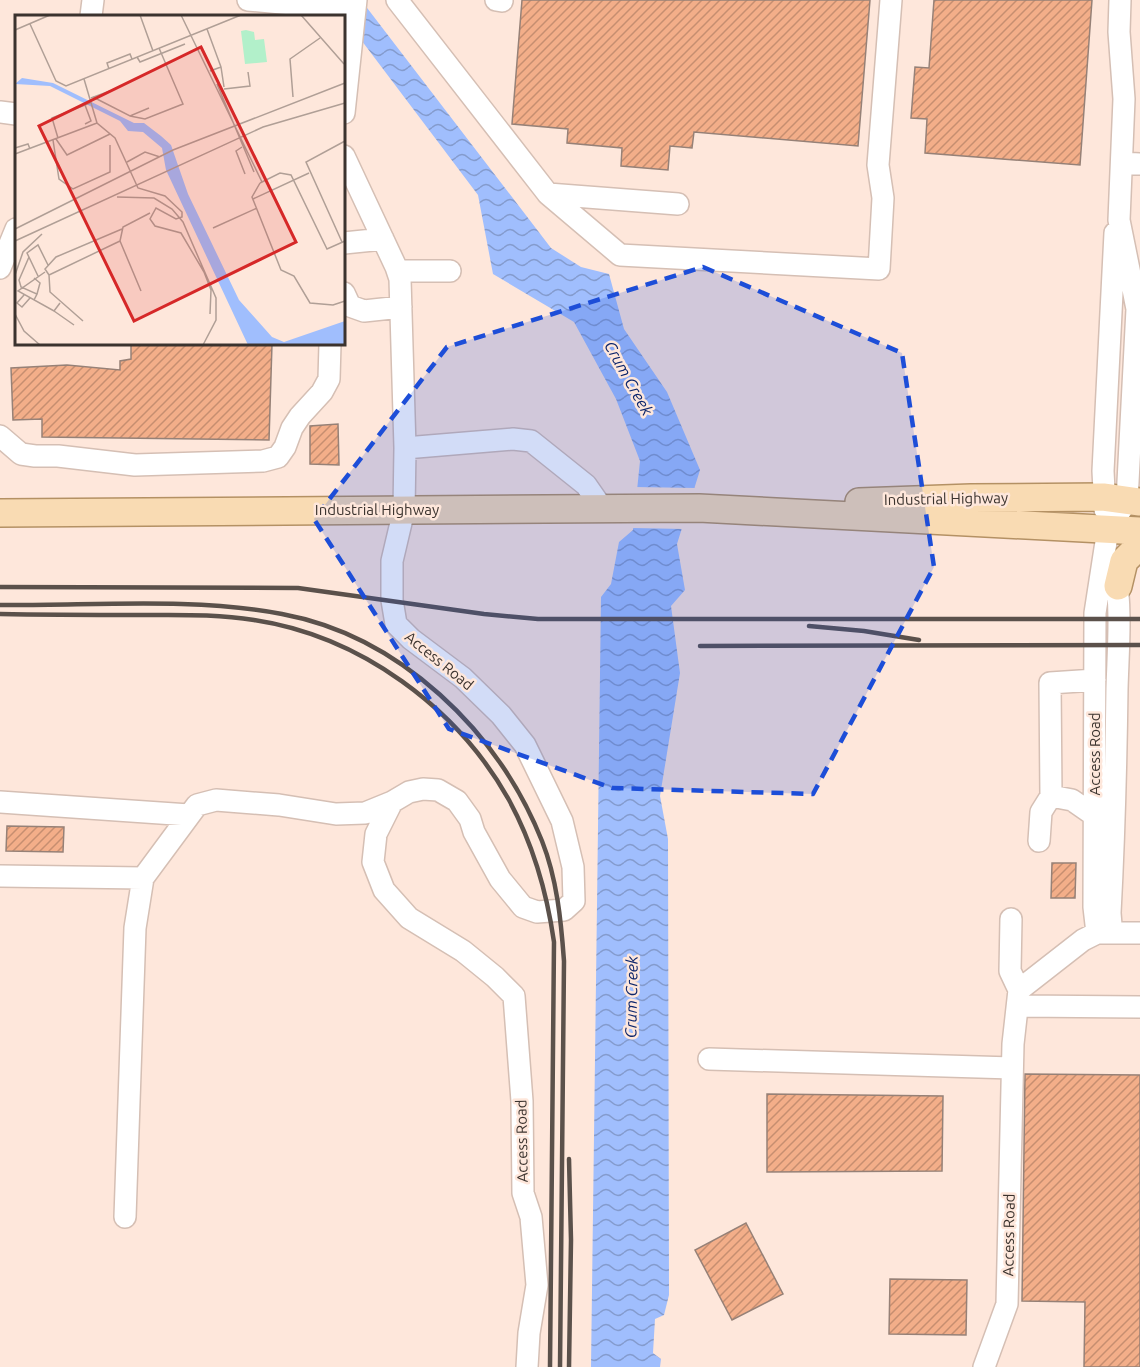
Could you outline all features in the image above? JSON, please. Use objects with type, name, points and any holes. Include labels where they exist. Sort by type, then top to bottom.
[{"type":"main road","name":"Industrial Highway","points":[[753,511],[888,500],[1123,500]]},
{"type":"main road","name":"Industrial Highway","points":[[0,513],[699,508],[1140,531]]},
{"type":"main road","points":[[1118,586],[1124,561],[1140,545]]},
{"type":"lane","points":[[91,15],[93,0]]},
{"type":"lane","points":[[248,0],[325,12],[356,5],[345,104]]},
{"type":"lane","points":[[398,0],[548,194],[620,255],[879,269],[883,198],[878,165],[891,0]]},
{"type":"lane","points":[[1107,529],[1123,500],[1137,309],[1119,220],[1131,163],[1119,32],[1120,0]]},
{"type":"lane","points":[[0,112],[15,114]]},
{"type":"lane","name":"Access Road","points":[[125,1217],[135,928],[143,878],[197,805],[216,800],[279,805],[336,814],[365,813],[409,792],[423,789],[438,790],[457,801],[470,819],[474,832],[500,879],[524,907],[537,912],[564,910],[574,902],[573,867],[562,821],[525,745],[501,715],[463,678],[411,639],[396,624],[392,600],[392,561],[404,510],[405,448],[398,271],[345,158]]},
{"type":"lane","points":[[548,194],[678,204]]},
{"type":"lane","points":[[0,268],[15,231]]},
{"type":"lane","points":[[345,243],[383,239]]},
{"type":"lane","points":[[398,271],[450,271]]},
{"type":"lane","points":[[346,304],[364,311],[401,307]]},
{"type":"lane","points":[[0,436],[21,454],[135,465],[263,461],[278,457],[296,422],[322,392],[329,378],[330,345]]},
{"type":"lane","points":[[405,448],[513,439],[531,441],[586,485],[602,508]]},
{"type":"lane","name":"Access Road","points":[[1105,933],[1094,907],[1118,586],[1107,529]]},
{"type":"lane","name":"Access Road","points":[[1102,806],[1095,680],[1095,613],[1107,529]]},
{"type":"lane","points":[[1039,841],[1041,813],[1051,796],[1050,683],[1095,680]]},
{"type":"lane","points":[[1051,796],[1102,806]]},
{"type":"lane","points":[[0,802],[189,815]]},
{"type":"lane","name":"Access Road","points":[[392,802],[376,834],[373,849],[373,862],[384,890],[409,918],[463,951],[514,996],[522,1101],[523,1193],[531,1217],[537,1286],[529,1333],[527,1367]]},
{"type":"lane","points":[[0,876],[143,878]]},
{"type":"lane","points":[[1011,919],[1010,971],[1018,998]]},
{"type":"lane","points":[[1018,998],[1083,940],[1105,933],[1140,933]]},
{"type":"lane","points":[[1018,998],[1140,1007]]},
{"type":"lane","name":"Access Road","points":[[984,1367],[1007,1304],[1012,1068],[1018,998]]},
{"type":"lane","points":[[709,1059],[1012,1068]]},
{"type":"highlighted area","points":[[703,267],[902,353],[934,567],[813,794],[612,788],[449,729],[314,519],[447,347]]},
{"type":"water","name":"Crum Creek","points":[[331,0],[361,0],[551,248],[581,267],[609,274],[624,329],[667,392],[700,470],[677,544],[685,590],[671,606],[680,673],[660,796],[668,839],[669,1295],[664,1315],[655,1319],[653,1353],[661,1359],[660,1367],[591,1367],[601,597],[611,584],[619,542],[633,530],[640,461],[616,399],[574,322],[493,274],[478,195],[345,19],[345,15],[342,15]]},
{"type":"pier","points":[[634,487],[697,488],[684,529],[632,528]]},
{"type":"building","points":[[522,0],[870,0],[858,146],[694,132],[692,148],[670,146],[668,170],[621,166],[622,148],[567,143],[568,129],[512,124]]},
{"type":"building","points":[[934,0],[1092,0],[1080,165],[925,153],[927,119],[911,118],[915,67],[929,68]]},
{"type":"building","points":[[131,345],[272,345],[269,440],[42,437],[42,419],[13,420],[11,368],[67,365],[120,370],[120,361],[131,359]]},
{"type":"building","points":[[338,424],[339,465],[310,464],[310,426]]},
{"type":"building","points":[[7,826],[64,827],[63,852],[6,851]]},
{"type":"building","points":[[1052,863],[1076,863],[1075,898],[1051,898]]},
{"type":"building","points":[[1025,1074],[1140,1075],[1140,1367],[1084,1367],[1085,1302],[1022,1301]]},
{"type":"building","points":[[767,1094],[943,1096],[942,1171],[767,1172]]},
{"type":"building","points":[[746,1223],[783,1294],[732,1320],[695,1250]]},
{"type":"building","points":[[890,1279],[967,1280],[966,1335],[889,1334]]},
{"type":"railway","points":[[0,587],[298,588],[484,614],[538,619],[1140,619]]},
{"type":"railway","points":[[0,605],[178,604],[213,606],[282,614],[325,626],[366,643],[405,666],[440,694],[472,727],[499,762],[523,801],[542,841],[558,900],[564,961],[560,1367]]},
{"type":"railway","points":[[0,614],[213,616],[254,620],[293,629],[331,642],[368,659],[402,681],[433,706],[462,735],[487,766],[509,800],[532,851],[543,887],[554,942],[550,1367]]},
{"type":"railway","points":[[809,626],[864,631],[919,640]]},
{"type":"railway","points":[[700,646],[1140,645]]},
{"type":"railway","points":[[569,1159],[571,1240],[569,1367]]}]
